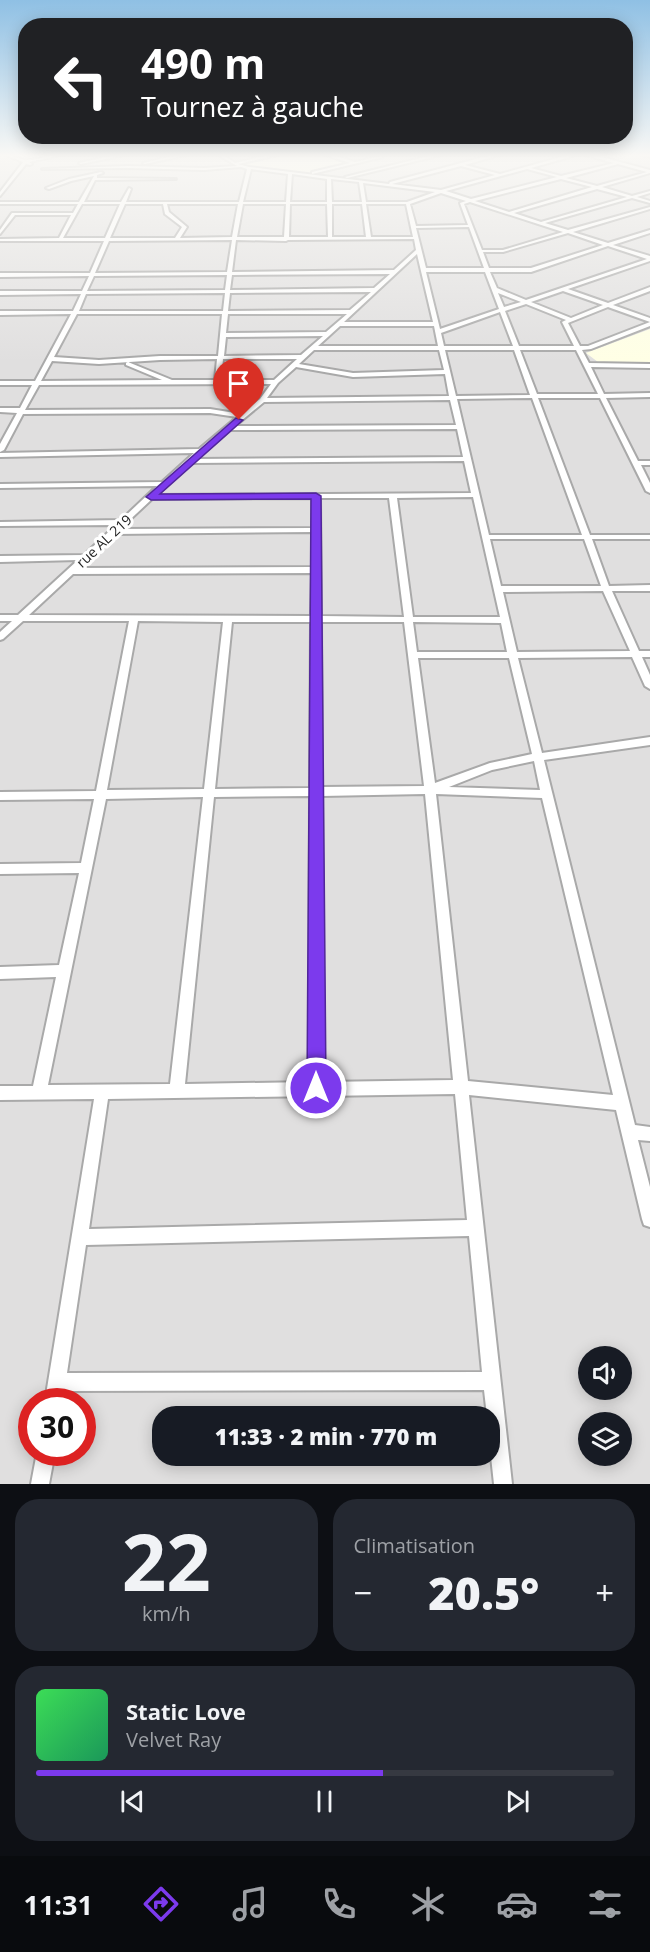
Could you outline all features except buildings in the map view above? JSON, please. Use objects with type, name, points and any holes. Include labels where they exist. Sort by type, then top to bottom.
[{"type":"street","points":[[60,240],[69,223]]},
{"type":"street","points":[[0,450],[75,313],[114,223]]},
{"type":"street","points":[[176,240],[185,228],[179,223]]},
{"type":"street","points":[[218,382],[236,223]]},
{"type":"street","points":[[286,240],[287,223]]},
{"type":"street","points":[[330,223],[330,239]]},
{"type":"street","points":[[366,223],[369,239]]},
{"type":"street","points":[[413,223],[537,756],[650,1219]]},
{"type":"street","points":[[542,223],[650,258]]},
{"type":"street","points":[[480,251],[503,251],[598,223]]},
{"type":"street","points":[[414,227],[470,226],[606,588],[650,686]]},
{"type":"street","points":[[424,270],[531,270],[650,231]]},
{"type":"street","points":[[0,240],[417,238]]},
{"type":"street","name":"rue AL 219","points":[[0,637],[189,461],[262,400],[276,382],[419,250]]},
{"type":"street","points":[[338,324],[437,328],[526,302],[650,258]]},
{"type":"street","points":[[0,274],[394,272]]},
{"type":"street","points":[[494,289],[572,320]]},
{"type":"street","points":[[563,289],[650,322]]},
{"type":"street","points":[[650,289],[565,322],[650,492]]},
{"type":"street","points":[[0,292],[375,290]]},
{"type":"street","points":[[0,313],[351,312]]},
{"type":"street","points":[[312,348],[589,348],[650,322]]},
{"type":"street","points":[[223,334],[328,333]]},
{"type":"street","points":[[49,359],[124,362],[221,356],[303,357]]},
{"type":"street","points":[[124,362],[172,382]]},
{"type":"street","points":[[294,365],[353,375],[448,372]]},
{"type":"street","points":[[587,365],[650,366]]},
{"type":"street","points":[[0,383],[276,382]]},
{"type":"street","points":[[262,400],[650,396]]},
{"type":"street","points":[[0,410],[210,411],[243,416]]},
{"type":"street","points":[[230,428],[460,427]]},
{"type":"street","points":[[0,455],[201,451]]},
{"type":"street","points":[[189,461],[468,459]]},
{"type":"street","points":[[636,463],[650,463]]},
{"type":"street","points":[[0,486],[165,484]]},
{"type":"street","points":[[151,497],[476,495]]},
{"type":"street","points":[[316,496],[316,1088]]},
{"type":"street","points":[[393,496],[430,790],[504,1484]]},
{"type":"street","points":[[0,524],[124,522]]},
{"type":"street","points":[[113,532],[316,530]]},
{"type":"street","points":[[486,537],[650,537]]},
{"type":"street","points":[[0,558],[85,557]]},
{"type":"street","points":[[70,572],[316,570]]},
{"type":"street","points":[[498,589],[650,588]]},
{"type":"street","points":[[0,618],[505,620]]},
{"type":"street","points":[[39,1092],[101,794],[134,619]]},
{"type":"street","points":[[177,1090],[228,619]]},
{"type":"street","points":[[413,655],[650,654]]},
{"type":"street","points":[[430,790],[490,767],[537,756],[650,741]]},
{"type":"street","points":[[0,796],[430,790],[547,794]]},
{"type":"street","points":[[0,869],[86,868]]},
{"type":"street","points":[[0,973],[64,971]]},
{"type":"street","points":[[0,1093],[461,1087],[622,1103]]},
{"type":"street","points":[[57,1388],[102,1092]]},
{"type":"street","points":[[629,1132],[650,1134]]},
{"type":"street","points":[[81,1237],[476,1227]]},
{"type":"street","points":[[58,1382],[493,1381]]},
{"type":"street","points":[[40,1484],[43,1466]]},
{"type":"shaded area","points":[[0,223],[650,223],[650,1484],[0,1484]]},
{"type":"shaded area","points":[[650,329],[650,363],[598,362],[586,353]]},
{"type":"route","points":[[239,420],[151,497],[316,496],[316,1088]]}]
